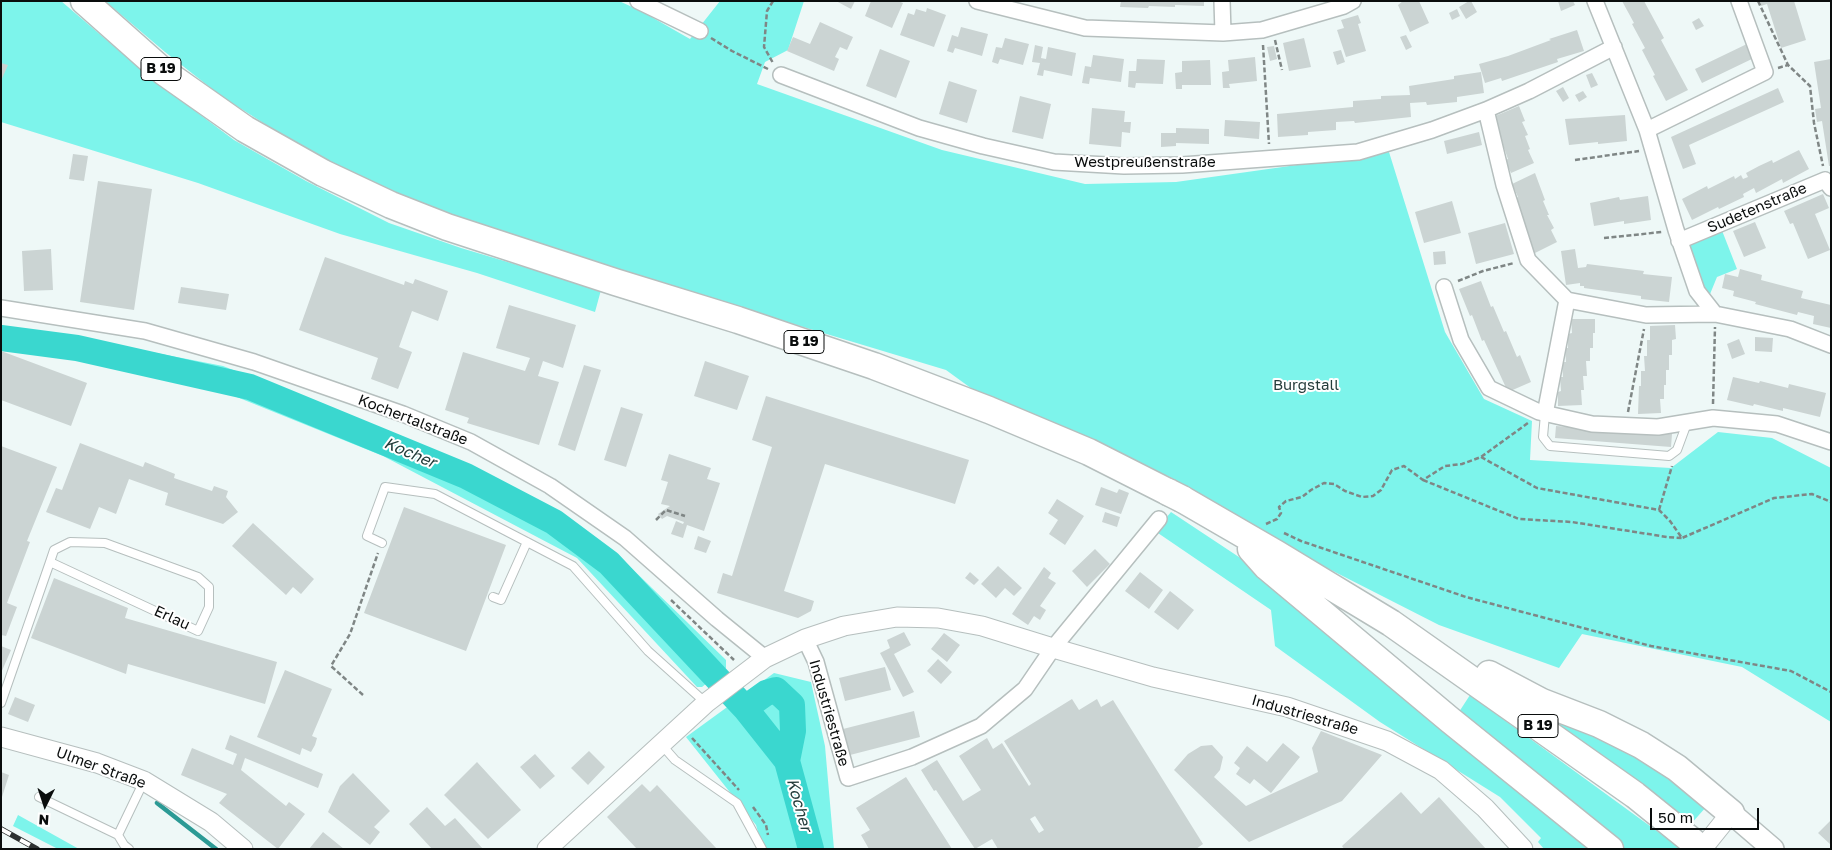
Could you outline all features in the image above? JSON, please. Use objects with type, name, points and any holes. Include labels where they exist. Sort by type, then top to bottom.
[{"type":"highway","name":"B 19","points":[[84,1],[164,72],[245,129],[323,173],[391,205],[447,227],[738,320],[865,363],[989,410],[1089,452],[1175,496],[1391,623],[1627,789],[1702,849]]},
{"type":"highway","points":[[1232,528],[1267,567],[1450,720],[1610,849]]},
{"type":"highway","points":[[1391,623],[1542,702],[1599,724],[1640,745],[1677,768],[1731,813]]},
{"type":"main road","points":[[1731,813],[1773,849]]},
{"type":"street","points":[[638,1],[700,31]]},
{"type":"street","points":[[1222,1],[1223,33]]},
{"type":"street","points":[[979,2],[1085,28],[1223,33],[1268,28],[1344,6],[1353,1]]},
{"type":"street","points":[[1595,1],[1647,130],[1678,236],[1697,291],[1715,314]]},
{"type":"street","points":[[1647,130],[1765,72],[1739,1]]},
{"type":"street","name":"Westpreußenstraße","points":[[781,75],[919,128],[983,146],[1054,162],[1124,166],[1182,165],[1358,152],[1432,130],[1486,110],[1529,91],[1614,48]]},
{"type":"street","points":[[1486,110],[1504,185],[1528,260],[1568,300],[1646,315],[1715,314],[1790,329],[1831,345]]},
{"type":"street","name":"Sudetenstraße","points":[[1678,236],[1828,184]]},
{"type":"street","points":[[1444,287],[1461,340],[1489,388],[1542,413],[1592,424],[1658,427],[1688,424],[1713,418],[1777,424],[1831,442]]},
{"type":"street","points":[[1542,413],[1568,300]]},
{"type":"street","name":"Kochertalstraße","points":[[1,308],[145,331],[254,362],[403,414],[471,442],[550,486],[625,538],[716,619],[765,658]]},
{"type":"street","name":"Industriestraße","points":[[805,639],[816,662],[848,778],[912,757],[981,726],[1025,689],[1053,648],[1159,518]]},
{"type":"street","name":"Industriestraße","points":[[547,849],[708,701],[765,658],[805,639],[844,626],[897,617],[938,618],[982,626],[1153,677],[1287,707],[1387,741],[1441,770],[1485,808],[1523,849]]},
{"type":"street","name":"Ulmer Straße","points":[[1,737],[98,763],[144,782],[211,822],[243,849]]},
{"type":"street","points":[[1702,849],[1731,813]]},
{"type":"lane","points":[[1542,413],[1543,437],[1550,446],[1669,456],[1677,450],[1688,424]]},
{"type":"lane","points":[[382,543],[367,536],[384,487],[434,494],[573,566],[648,651],[708,701]]},
{"type":"lane","name":"Erlau","points":[[1,703],[54,550],[70,542],[106,544],[198,577],[209,587],[209,607],[198,631],[50,562]]},
{"type":"lane","points":[[493,597],[501,600],[526,542]]},
{"type":"lane","points":[[661,744],[676,760],[737,804],[762,849]]},
{"type":"lane","points":[[118,835],[144,782]]},
{"type":"lane","points":[[39,797],[118,835],[129,849]]},
{"type":"path","points":[[773,1],[767,11],[764,47],[781,75]]},
{"type":"path","points":[[1758,1],[1788,65],[1810,86],[1814,122],[1828,184]]},
{"type":"path","points":[[1268,28],[1275,40],[1282,70]]},
{"type":"path","points":[[1268,28],[1269,148]]},
{"type":"path","points":[[700,31],[732,51],[781,75]]},
{"type":"path","points":[[1576,160],[1653,149]]},
{"type":"path","points":[[1604,238],[1678,236]]},
{"type":"path","points":[[1444,287],[1483,271],[1528,260]]},
{"type":"path","points":[[1713,418],[1715,314]]},
{"type":"path","points":[[1628,414],[1646,315]]},
{"type":"path","points":[[1423,480],[1445,466],[1462,464],[1481,457],[1542,413]]},
{"type":"path","points":[[1659,510],[1677,450]]},
{"type":"path","points":[[1481,457],[1537,488],[1659,510],[1670,521],[1682,538]]},
{"type":"path","points":[[1274,528],[1265,524],[1277,519],[1281,513],[1279,507],[1286,501],[1302,497],[1324,483],[1334,484],[1345,491],[1362,497],[1373,496],[1381,490],[1392,470],[1404,466],[1423,480],[1519,519],[1572,522],[1667,538],[1682,538],[1774,498],[1812,494],[1831,502]]},
{"type":"path","points":[[656,520],[666,510],[686,516]]},
{"type":"path","points":[[1283,532],[1301,541],[1466,598],[1651,646],[1791,671],[1831,692]]},
{"type":"path","points":[[363,695],[331,666],[350,634],[382,543]]},
{"type":"path","points":[[668,597],[741,675]]},
{"type":"green space","points":[[1,1],[61,1],[151,78],[234,140],[306,181],[389,223],[461,248],[601,290],[595,312],[477,273],[340,234],[198,183],[1,122]]},
{"type":"green space","name":"Burgstall","points":[[105,1],[619,1],[641,11],[690,39],[720,1],[804,1],[788,50],[765,62],[757,84],[942,150],[1085,184],[1176,182],[1389,152],[1445,332],[1484,399],[1532,421],[1530,460],[1671,468],[1718,432],[1772,438],[1831,468],[1831,722],[1742,667],[1582,634],[1559,668],[1439,625],[1327,568],[1170,477],[979,394],[946,370],[475,228],[335,167],[279,133],[221,96]]},
{"type":"green space","points":[[1721,228],[1737,269],[1717,277],[1708,299],[1684,243]]},
{"type":"green space","points":[[1,328],[105,343],[223,366],[399,435],[533,497],[615,552],[726,660],[726,668],[702,687],[697,687],[577,558],[383,456],[212,387],[1,344]]},
{"type":"green space","points":[[1171,512],[1248,563],[1540,810],[1591,849],[1544,849],[1538,842],[1541,838],[1500,797],[1380,722],[1275,646],[1271,610],[1155,531]]},
{"type":"green space","points":[[774,673],[811,682],[825,746],[834,849],[763,849],[756,825],[686,737]]},
{"type":"green space","points":[[1470,695],[1680,849],[1619,849],[1457,715]]},
{"type":"green space","points":[[1541,715],[1598,734],[1641,758],[1707,806],[1690,825]]},
{"type":"green space","points":[[18,815],[79,849],[58,849],[13,826]]},
{"type":"building","points":[[836,1],[855,1],[851,9]]},
{"type":"building","points":[[871,1],[898,1],[903,3],[892,28],[865,16]]},
{"type":"building","points":[[1121,1],[1204,1],[1204,6],[1120,7]]},
{"type":"building","points":[[1403,1],[1419,1],[1429,23],[1410,32],[1398,5]]},
{"type":"building","points":[[1471,1],[1477,12],[1466,19],[1459,7]]},
{"type":"building","points":[[1558,1],[1573,1],[1575,5],[1561,11]]},
{"type":"building","points":[[1622,1],[1644,1],[1664,38],[1661,40],[1688,90],[1666,101],[1642,50],[1645,48],[1632,24],[1634,23]]},
{"type":"building","points":[[1759,1],[1794,1],[1806,40],[1781,48],[1767,4],[1761,6]]},
{"type":"building","points":[[927,8],[946,15],[934,47],[900,35],[908,13],[914,15],[916,9],[926,12]]},
{"type":"building","points":[[1457,9],[1460,16],[1452,20],[1449,13]]},
{"type":"building","points":[[1358,15],[1361,23],[1358,24],[1366,51],[1346,57],[1337,30],[1344,28],[1341,20]]},
{"type":"building","points":[[1699,18],[1704,26],[1696,30],[1692,22]]},
{"type":"building","points":[[820,22],[853,37],[847,50],[840,47],[835,57],[839,59],[834,71],[787,51],[793,37],[810,44]]},
{"type":"building","points":[[961,27],[988,34],[982,56],[955,48],[953,53],[947,51],[952,35],[958,37]]},
{"type":"building","points":[[1577,30],[1584,51],[1557,59],[1558,62],[1502,81],[1501,78],[1485,83],[1479,64],[1508,56]]},
{"type":"building","points":[[1406,35],[1412,47],[1406,50],[1400,37]]},
{"type":"building","points":[[1005,38],[1029,44],[1023,65],[1000,59],[998,64],[992,62],[996,47],[1002,48]]},
{"type":"building","points":[[1304,38],[1311,67],[1289,71],[1283,43]]},
{"type":"building","points":[[1749,43],[1756,57],[1702,83],[1695,69]]},
{"type":"building","points":[[1035,45],[1043,47],[1041,58],[1046,59],[1048,47],[1076,53],[1072,76],[1044,70],[1043,76],[1037,75],[1040,63],[1032,62]]},
{"type":"building","points":[[1274,46],[1277,59],[1270,61],[1267,47]]},
{"type":"building","points":[[880,49],[910,61],[896,98],[866,86]]},
{"type":"building","points":[[1341,50],[1345,62],[1337,65],[1333,52]]},
{"type":"building","points":[[1093,55],[1124,59],[1121,82],[1090,78],[1089,84],[1082,83],[1085,66],[1091,67]]},
{"type":"building","points":[[1255,57],[1257,81],[1229,84],[1230,88],[1223,88],[1222,72],[1229,71],[1228,60]]},
{"type":"building","points":[[1137,59],[1165,60],[1163,84],[1136,83],[1135,88],[1128,87],[1129,71],[1136,71]]},
{"type":"building","points":[[1831,59],[1831,166],[1829,166],[1822,121],[1817,122],[1815,109],[1821,108],[1814,62]]},
{"type":"building","points":[[1210,60],[1211,85],[1182,85],[1182,89],[1176,89],[1175,73],[1182,72],[1182,61]]},
{"type":"building","points":[[1,63],[8,65],[1,81]]},
{"type":"building","points":[[1481,72],[1484,93],[1457,97],[1457,102],[1427,105],[1426,102],[1410,103],[1411,117],[1355,123],[1354,121],[1336,122],[1336,130],[1308,132],[1308,135],[1278,137],[1277,114],[1353,107],[1353,101],[1381,99],[1381,96],[1410,95],[1409,86],[1454,79],[1454,76]]},
{"type":"building","points":[[1592,73],[1598,85],[1591,88],[1586,75]]},
{"type":"building","points":[[949,81],[977,90],[967,123],[939,114]]},
{"type":"building","points":[[1563,87],[1569,98],[1563,102],[1556,91]]},
{"type":"building","points":[[1778,88],[1784,102],[1689,145],[1696,164],[1683,169],[1671,137]]},
{"type":"building","points":[[1583,91],[1587,97],[1579,102],[1575,95]]},
{"type":"building","points":[[1020,96],[1051,104],[1043,139],[1012,132]]},
{"type":"building","points":[[1519,106],[1525,121],[1522,122],[1528,135],[1525,136],[1530,149],[1528,150],[1534,163],[1511,173],[1505,160],[1508,159],[1493,117]]},
{"type":"building","points":[[1092,108],[1125,111],[1124,122],[1131,122],[1130,133],[1122,132],[1121,147],[1089,144]]},
{"type":"building","points":[[1625,115],[1627,141],[1569,145],[1565,119]]},
{"type":"building","points":[[1225,120],[1260,122],[1259,139],[1224,136]]},
{"type":"building","points":[[1176,128],[1209,129],[1209,144],[1176,143],[1176,146],[1161,147],[1161,133],[1176,133]]},
{"type":"building","points":[[1479,132],[1482,145],[1447,154],[1444,141]]},
{"type":"building","points":[[1799,150],[1809,169],[1783,183],[1782,179],[1756,193],[1754,188],[1743,194],[1744,197],[1692,220],[1682,199],[1707,186],[1708,189],[1734,176],[1735,179],[1741,175],[1743,179],[1748,177],[1746,173],[1759,166],[1772,160],[1773,163]]},
{"type":"building","points":[[73,154],[88,156],[84,181],[69,179]]},
{"type":"building","points":[[1535,173],[1545,200],[1543,201],[1549,215],[1547,215],[1554,228],[1551,230],[1557,242],[1533,254],[1523,228],[1525,226],[1515,199],[1518,197],[1512,184]]},
{"type":"building","points":[[98,181],[152,189],[134,310],[80,302]]},
{"type":"building","points":[[1823,194],[1829,208],[1815,214],[1830,250],[1808,259],[1793,223],[1790,224],[1784,211]]},
{"type":"building","points":[[1648,196],[1651,220],[1624,224],[1624,221],[1594,226],[1590,203],[1619,197],[1620,200]]},
{"type":"building","points":[[1452,201],[1461,233],[1424,243],[1415,212]]},
{"type":"building","points":[[1755,222],[1766,248],[1744,257],[1733,231]]},
{"type":"building","points":[[1505,223],[1514,254],[1476,264],[1468,233]]},
{"type":"building","points":[[51,249],[53,290],[24,291],[22,251]]},
{"type":"building","points":[[1575,249],[1578,268],[1586,267],[1587,264],[1644,271],[1643,274],[1672,277],[1669,302],[1641,299],[1641,296],[1584,288],[1584,286],[1580,286],[1580,283],[1566,285],[1561,251]]},
{"type":"building","points":[[1445,251],[1446,264],[1434,265],[1433,252]]},
{"type":"building","points":[[325,257],[404,285],[405,281],[413,284],[415,279],[448,291],[438,321],[412,311],[399,347],[412,352],[398,389],[371,379],[378,358],[299,330]]},
{"type":"building","points":[[1740,269],[1762,275],[1761,280],[1803,291],[1801,298],[1831,305],[1831,328],[1813,324],[1814,316],[1798,312],[1797,315],[1733,296],[1734,291],[1722,288],[1725,274],[1738,277]]},
{"type":"building","points":[[1481,281],[1491,307],[1493,306],[1504,332],[1506,331],[1517,357],[1520,355],[1531,382],[1508,392],[1484,340],[1482,341],[1472,315],[1470,316],[1459,289]]},
{"type":"building","points":[[181,287],[229,294],[226,310],[178,303]]},
{"type":"building","points":[[509,305],[576,325],[563,368],[543,361],[538,376],[559,382],[539,445],[467,423],[469,418],[445,410],[463,352],[525,371],[530,358],[496,348]]},
{"type":"building","points":[[1571,319],[1595,319],[1593,348],[1590,348],[1590,361],[1586,361],[1587,376],[1583,376],[1584,390],[1581,390],[1582,405],[1558,406],[1558,392],[1561,391],[1560,377],[1563,377],[1562,362],[1566,362],[1565,348],[1568,348],[1568,334],[1572,333]]},
{"type":"building","points":[[1675,325],[1676,339],[1672,340],[1669,370],[1666,370],[1664,399],[1660,399],[1661,413],[1638,414],[1641,371],[1645,371],[1644,356],[1647,356],[1647,340],[1650,340],[1650,326]]},
{"type":"building","points":[[1755,337],[1773,338],[1772,352],[1755,351]]},
{"type":"building","points":[[1739,339],[1745,354],[1732,359],[1727,344]]},
{"type":"building","points":[[1,351],[87,383],[71,426],[1,400]]},
{"type":"building","points":[[705,361],[749,376],[737,410],[694,396]]},
{"type":"building","points":[[584,365],[601,370],[575,451],[558,445]]},
{"type":"building","points":[[1733,377],[1788,388],[1789,384],[1826,393],[1820,417],[1783,408],[1783,411],[1727,400]]},
{"type":"building","points":[[766,396],[969,460],[955,504],[825,464],[784,591],[814,601],[811,611],[798,618],[717,593],[723,573],[732,576],[772,447],[752,440]]},
{"type":"building","points":[[621,407],[643,414],[626,467],[604,460]]},
{"type":"building","points":[[1556,426],[1672,434],[1671,447],[1555,438]]},
{"type":"building","points":[[80,443],[143,467],[145,462],[175,474],[174,478],[212,491],[214,486],[228,491],[226,497],[238,512],[223,524],[165,505],[168,493],[129,479],[116,514],[99,507],[90,529],[46,512],[56,488],[62,490]]},
{"type":"building","points":[[1,446],[57,467],[27,541],[30,542],[7,603],[17,607],[6,636],[1,635]]},
{"type":"building","points":[[669,454],[711,468],[707,479],[720,483],[704,531],[687,525],[683,538],[671,534],[676,521],[683,524],[684,522],[667,516],[662,519],[658,514],[670,506],[661,504],[668,482],[661,480]]},
{"type":"building","points":[[1101,487],[1117,493],[1119,489],[1129,493],[1121,514],[1095,505]]},
{"type":"building","points":[[1057,499],[1084,516],[1065,545],[1049,534],[1058,520],[1048,513]]},
{"type":"building","points":[[404,507],[506,545],[466,651],[364,613]]},
{"type":"building","points":[[1105,512],[1120,517],[1117,527],[1102,522]]},
{"type":"building","points":[[253,523],[314,579],[301,594],[293,587],[286,595],[232,546]]},
{"type":"building","points":[[698,536],[711,541],[706,553],[694,549]]},
{"type":"building","points":[[1095,549],[1110,564],[1087,587],[1072,571]]},
{"type":"building","points":[[998,566],[1022,588],[1014,596],[1005,588],[996,598],[981,584]]},
{"type":"building","points":[[1044,567],[1051,573],[1048,578],[1056,583],[1040,606],[1046,610],[1040,620],[1034,616],[1028,625],[1012,614]]},
{"type":"building","points":[[970,572],[979,580],[974,585],[965,578]]},
{"type":"building","points":[[1140,572],[1163,590],[1149,609],[1125,591]]},
{"type":"building","points":[[54,578],[128,608],[125,618],[277,662],[265,704],[128,664],[126,674],[31,638]]},
{"type":"building","points":[[1170,591],[1194,610],[1178,630],[1154,612]]},
{"type":"building","points":[[904,632],[911,645],[894,654],[914,692],[903,697],[880,653],[890,648],[887,640]]},
{"type":"building","points":[[944,633],[960,645],[947,662],[931,649]]},
{"type":"building","points":[[1,646],[11,650],[1,673]]},
{"type":"building","points":[[938,659],[952,672],[941,684],[927,671]]},
{"type":"building","points":[[885,667],[891,690],[845,701],[839,678]]},
{"type":"building","points":[[285,670],[332,689],[312,736],[317,738],[315,745],[311,752],[302,748],[300,755],[257,737]]},
{"type":"building","points":[[15,697],[35,705],[28,722],[8,714]]},
{"type":"building","points":[[1072,699],[1079,710],[1097,699],[1101,707],[1113,700],[1203,844],[1196,849],[998,849],[992,839],[975,849],[921,770],[937,760],[963,801],[981,790],[959,756],[987,738],[993,749],[1002,743],[1029,786],[1031,784],[1004,741]],"holes":[[[1035,816],[1044,830],[1039,833],[1030,819]]]},
{"type":"building","points":[[914,711],[920,737],[850,755],[843,729]]},
{"type":"building","points":[[1321,731],[1382,755],[1342,801],[1249,842],[1174,770],[1188,754],[1201,746],[1212,745],[1223,757],[1220,770],[1214,777],[1246,806],[1318,772],[1312,748]]},
{"type":"building","points":[[230,735],[323,774],[318,788],[245,758],[241,770],[286,806],[289,802],[305,814],[278,849],[219,803],[227,794],[181,775],[192,748],[233,765],[237,754],[225,749]]},
{"type":"building","points":[[1283,743],[1300,757],[1271,793],[1254,779],[1250,784],[1236,774],[1240,768],[1234,763],[1247,746],[1267,762]]},
{"type":"building","points":[[589,751],[605,767],[588,785],[571,768]]},
{"type":"building","points":[[535,754],[555,776],[540,789],[520,767]]},
{"type":"building","points":[[477,762],[521,810],[488,839],[444,795]]},
{"type":"building","points":[[1,772],[9,775],[2,797],[1,797]]},
{"type":"building","points":[[353,773],[390,811],[374,827],[380,832],[370,845],[328,812],[340,786]]},
{"type":"building","points":[[906,777],[952,849],[869,849],[861,835],[870,830],[856,808]]},
{"type":"building","points":[[642,784],[650,792],[657,785],[717,849],[637,849],[607,817]]},
{"type":"building","points":[[1401,792],[1421,814],[1439,797],[1486,849],[1344,849],[1342,846]]},
{"type":"building","points":[[427,807],[445,826],[455,818],[483,849],[432,849],[409,824]]},
{"type":"building","points":[[1831,820],[1831,845],[1818,833]]},
{"type":"building","points":[[323,832],[344,849],[309,849]]},
{"type":"waterway","name":"Kocher","points":[[1,338],[77,348],[250,387],[466,476],[554,522],[609,563],[745,708],[787,761],[811,849]]},
{"type":"waterway","name":"Kocher","points":[[745,708],[766,693],[776,690],[792,705],[793,731],[787,761]]},
{"type":"waterway","points":[[157,803],[216,849]]},
{"type":"railway","points":[[1,829],[37,849]]}]
